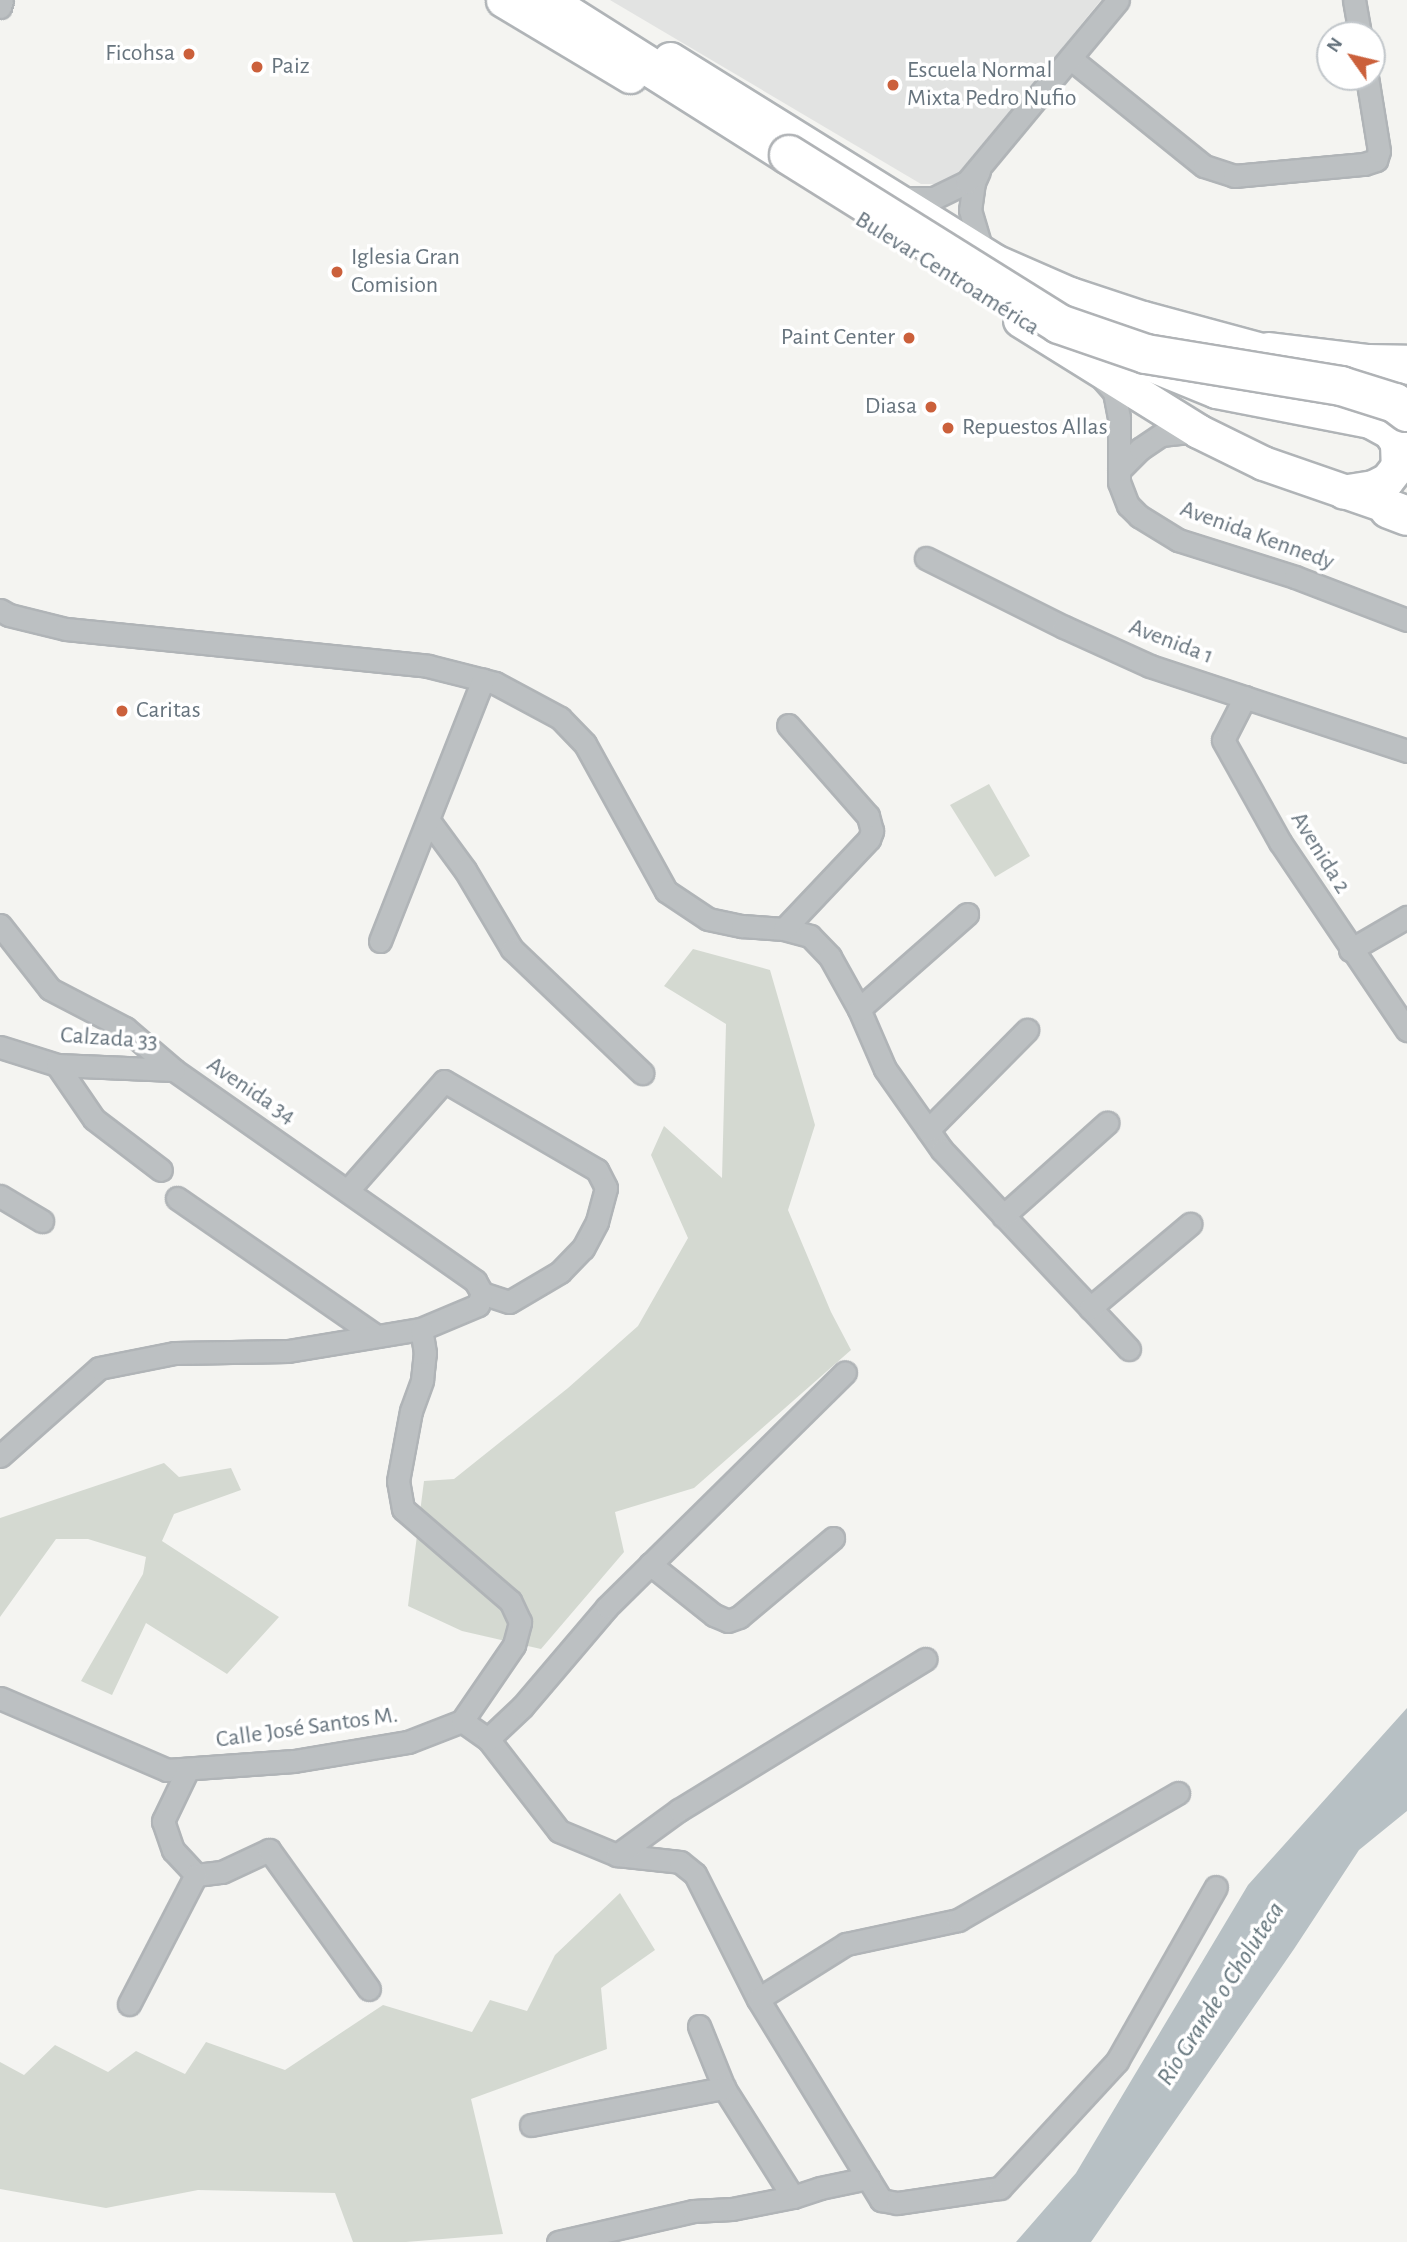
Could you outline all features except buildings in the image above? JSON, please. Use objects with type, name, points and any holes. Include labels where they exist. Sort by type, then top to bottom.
[{"type":"highway","points":[[544,0],[1059,324],[1146,354],[1340,386],[1395,403],[1407,412]]},
{"type":"highway","points":[[1269,352],[1368,364],[1407,365]]},
{"type":"main road","name":"Bulevar Centroamérica","points":[[503,0],[900,243],[1198,431],[1263,463],[1401,513]]},
{"type":"main road","name":"Bulevar Centroamérica","points":[[571,0],[898,198],[989,257],[1070,294],[1143,318],[1366,377],[1407,393]]},
{"type":"main road","points":[[989,257],[1040,297],[1150,367],[1216,391],[1370,421],[1390,432],[1397,443],[1398,466],[1387,480],[1373,487],[1343,492]]},
{"type":"street","points":[[0,7],[2,0]]},
{"type":"street","points":[[898,198],[934,198],[967,182],[1118,0]]},
{"type":"street","points":[[1354,0],[1358,21]]},
{"type":"street","points":[[1070,58],[1204,166],[1234,176],[1364,164],[1376,160],[1379,151],[1369,91]]},
{"type":"street","points":[[980,169],[974,182],[970,210],[989,257]]},
{"type":"street","name":"Avenida Kennedy","points":[[1090,364],[1114,392],[1119,418],[1119,482],[1128,505],[1139,516],[1178,540],[1295,577],[1407,620]]},
{"type":"street","points":[[1119,470],[1140,449],[1161,435],[1198,431]]},
{"type":"street","name":"Avenida 1","points":[[926,558],[1064,628],[1150,666],[1407,751]]},
{"type":"street","points":[[0,610],[9,615],[66,629],[428,666],[495,683],[560,718],[585,744],[666,891],[708,919],[742,926],[784,929],[810,936],[830,957],[859,1009],[885,1069],[942,1150],[1129,1349]]},
{"type":"street","points":[[380,941],[483,680]]},
{"type":"street","name":"Avenida 2","points":[[1245,697],[1223,740],[1280,842],[1350,950],[1407,1030]]},
{"type":"street","points":[[784,929],[869,839],[872,831],[867,816],[788,725]]},
{"type":"street","points":[[429,821],[465,870],[512,949],[642,1073]]},
{"type":"street","points":[[859,1009],[967,914]]},
{"type":"street","points":[[1350,950],[1407,917]]},
{"type":"street","name":"Avenida 34","points":[[0,925],[50,989],[125,1028],[174,1070],[475,1281],[482,1293]]},
{"type":"street","points":[[928,1130],[1027,1030]]},
{"type":"street","name":"Calzada 33","points":[[0,1047],[57,1065],[174,1070]]},
{"type":"street","points":[[57,1065],[94,1119],[161,1170]]},
{"type":"street","points":[[0,1456],[99,1368],[175,1353],[288,1351],[421,1329],[478,1305],[482,1293],[509,1302],[560,1272],[583,1248],[597,1222],[606,1188],[597,1170],[444,1081],[348,1190]]},
{"type":"street","points":[[1003,1216],[1107,1123]]},
{"type":"street","points":[[0,1196],[42,1221]]},
{"type":"street","points":[[177,1198],[375,1335]]},
{"type":"street","points":[[1090,1308],[1191,1224]]},
{"type":"street","points":[[421,1329],[425,1353],[422,1380],[411,1411],[398,1481],[402,1509],[510,1601],[520,1622],[514,1645],[463,1721],[488,1739],[559,1831],[617,1855],[680,1862],[695,1874],[758,2000],[881,2200],[897,2203],[1000,2188],[1117,2061],[1216,1887]]},
{"type":"street","points":[[488,1739],[522,1707],[607,1607],[845,1372]]},
{"type":"street","points":[[650,1564],[714,1615],[728,1621],[739,1617],[833,1538]]},
{"type":"street","points":[[617,1855],[678,1810],[925,1659]]},
{"type":"street","name":"Calle José Santos M.","points":[[0,1698],[129,1756],[167,1770],[293,1761],[395,1745],[463,1721]]},
{"type":"street","points":[[188,1769],[163,1821],[173,1850],[196,1875]]},
{"type":"street","points":[[758,2000],[846,1944],[958,1920],[1178,1793]]},
{"type":"street","points":[[196,1875],[222,1872],[269,1850],[369,1989]]},
{"type":"street","points":[[129,2004],[196,1875]]},
{"type":"street","points":[[699,2026],[724,2088],[793,2197]]},
{"type":"street","points":[[531,2125],[724,2088]]},
{"type":"street","points":[[558,2242],[693,2210],[732,2209],[868,2178]]},
{"type":"shaded area","name":"Escuela Normal Mixta Pedro Nufio","points":[[610,0],[1101,0],[963,170],[941,184],[921,184]]},
{"type":"shaded area","points":[[989,784],[1030,856],[995,877],[950,805]]},
{"type":"shaded area","points":[[693,949],[770,970],[815,1125],[788,1210],[831,1312],[851,1350],[694,1488],[615,1512],[624,1552],[541,1649],[462,1631],[408,1606],[424,1481],[454,1479],[568,1388],[638,1326],[688,1238],[651,1155],[664,1126],[722,1178],[726,1024],[664,986]]},
{"type":"shaded area","points":[[164,1463],[179,1477],[231,1468],[241,1490],[174,1514],[162,1541],[279,1617],[227,1674],[146,1623],[112,1695],[81,1681],[143,1574],[146,1557],[88,1539],[56,1539],[0,1617],[0,1518]]},
{"type":"shaded area","points":[[620,1893],[655,1950],[601,1988],[607,2049],[471,2099],[503,2234],[406,2242],[353,2242],[335,2193],[198,2190],[106,2208],[0,2189],[0,2062],[24,2075],[55,2045],[108,2072],[136,2051],[185,2074],[206,2042],[285,2070],[383,2005],[472,2032],[490,2000],[527,2011],[555,1955]]},
{"type":"water","name":"Río Grande o Choluteca","points":[[1407,1708],[1407,1811],[1359,1850],[1294,1949],[1091,2242],[1016,2242],[1076,2173],[1248,1885]]},
{"type":"place","name":"Ficohsa","points":[[189,54]]},
{"type":"place","name":"Paiz","points":[[257,67]]},
{"type":"place","name":"Escuela Normal Mixta Pedro Nufio","points":[[893,85]]},
{"type":"place","name":"Iglesia Gran Comision","points":[[337,272]]},
{"type":"place","name":"Paint Center","points":[[909,338]]},
{"type":"place","name":"Diasa","points":[[931,407]]},
{"type":"place","name":"Repuestos Allas","points":[[948,428]]},
{"type":"place","name":"Caritas","points":[[122,711]]}]
